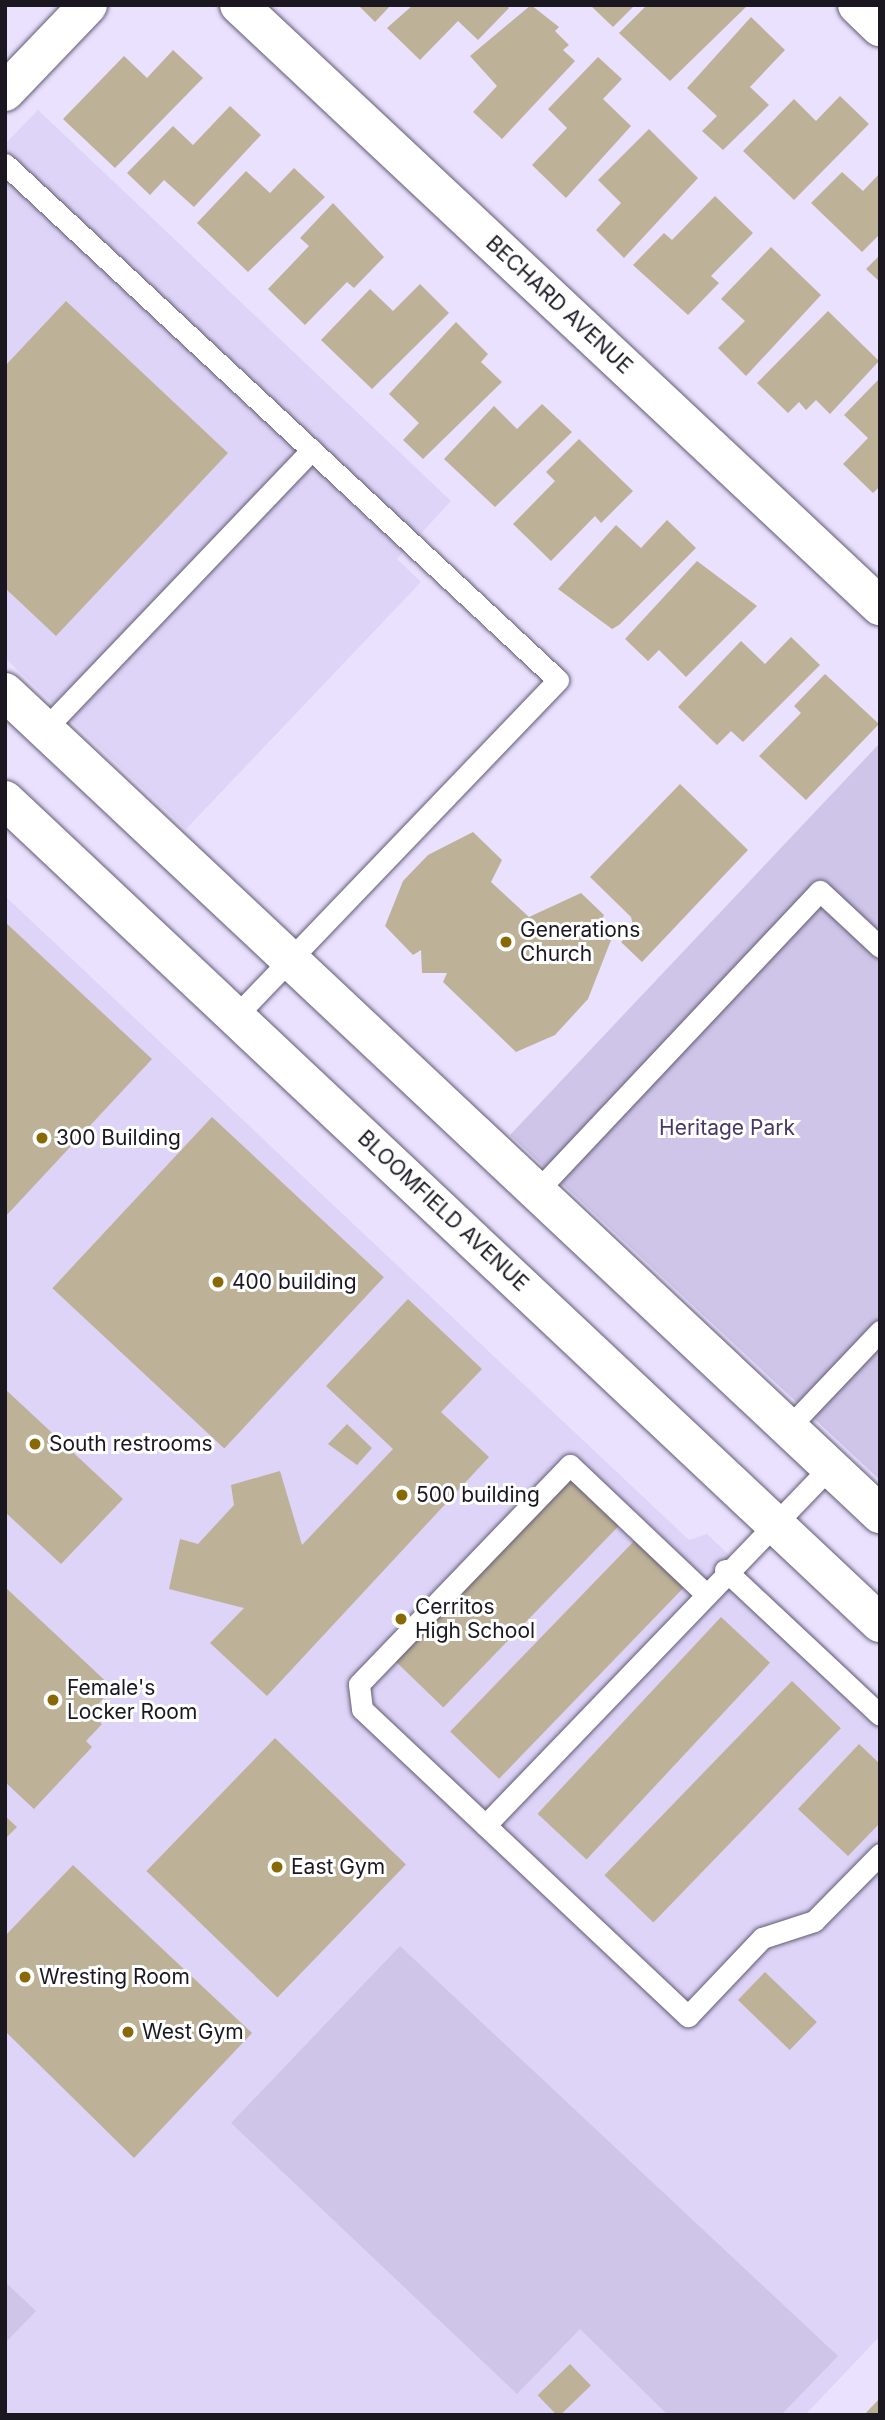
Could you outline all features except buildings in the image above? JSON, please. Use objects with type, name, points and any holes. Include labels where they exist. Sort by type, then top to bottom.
[{"type":"street","points":[[5,92],[88,5]]},
{"type":"street","name":"BECHARD AVENUE","points":[[239,5],[880,606]]},
{"type":"street","points":[[857,5],[880,27]]},
{"type":"street","points":[[5,692],[880,1514]]},
{"type":"street","name":"BLOOMFIELD AVENUE","points":[[5,800],[880,1623]]},
{"type":"lane","points":[[5,164],[558,681],[236,1016]]},
{"type":"lane","points":[[45,729],[312,450]]},
{"type":"lane","points":[[537,1191],[820,891],[880,947]]},
{"type":"lane","points":[[788,1428],[880,1331]]},
{"type":"lane","points":[[704,1592],[570,1465],[359,1684],[362,1709],[688,2016],[762,1938],[814,1921],[880,1854]]},
{"type":"lane","points":[[485,1825],[704,1592],[830,1467]]},
{"type":"lane","points":[[726,1570],[880,1714]]},
{"type":"shaded area","points":[[38,110],[451,501],[397,559],[421,582],[186,829],[5,658],[5,144]]},
{"type":"shaded area","name":"Cerritos High School","points":[[5,896],[689,1540],[707,1534],[880,1698],[880,2336],[805,2415],[5,2415]]},
{"type":"green space","name":"Heritage Park","points":[[880,743],[880,1480],[510,1135]]},
{"type":"green space","points":[[400,1946],[838,2356],[781,2415],[668,2415],[580,2329],[517,2394],[231,2123]]},
{"type":"green space","points":[[5,2282],[36,2311],[5,2343]]},
{"type":"place","name":"Generations Church","points":[[506,942]]},
{"type":"place","name":"300 Building","points":[[42,1138]]},
{"type":"place","name":"400 building","points":[[218,1282]]},
{"type":"place","name":"South restrooms","points":[[35,1444]]},
{"type":"place","name":"500 building","points":[[402,1495]]},
{"type":"place","name":"Cerritos High School","points":[[401,1619]]},
{"type":"place","name":"Female's Locker Room","points":[[53,1700]]},
{"type":"place","name":"East Gym","points":[[277,1867]]},
{"type":"place","name":"Wresting Room","points":[[25,1977]]},
{"type":"place","name":"West Gym","points":[[128,2032]]}]
